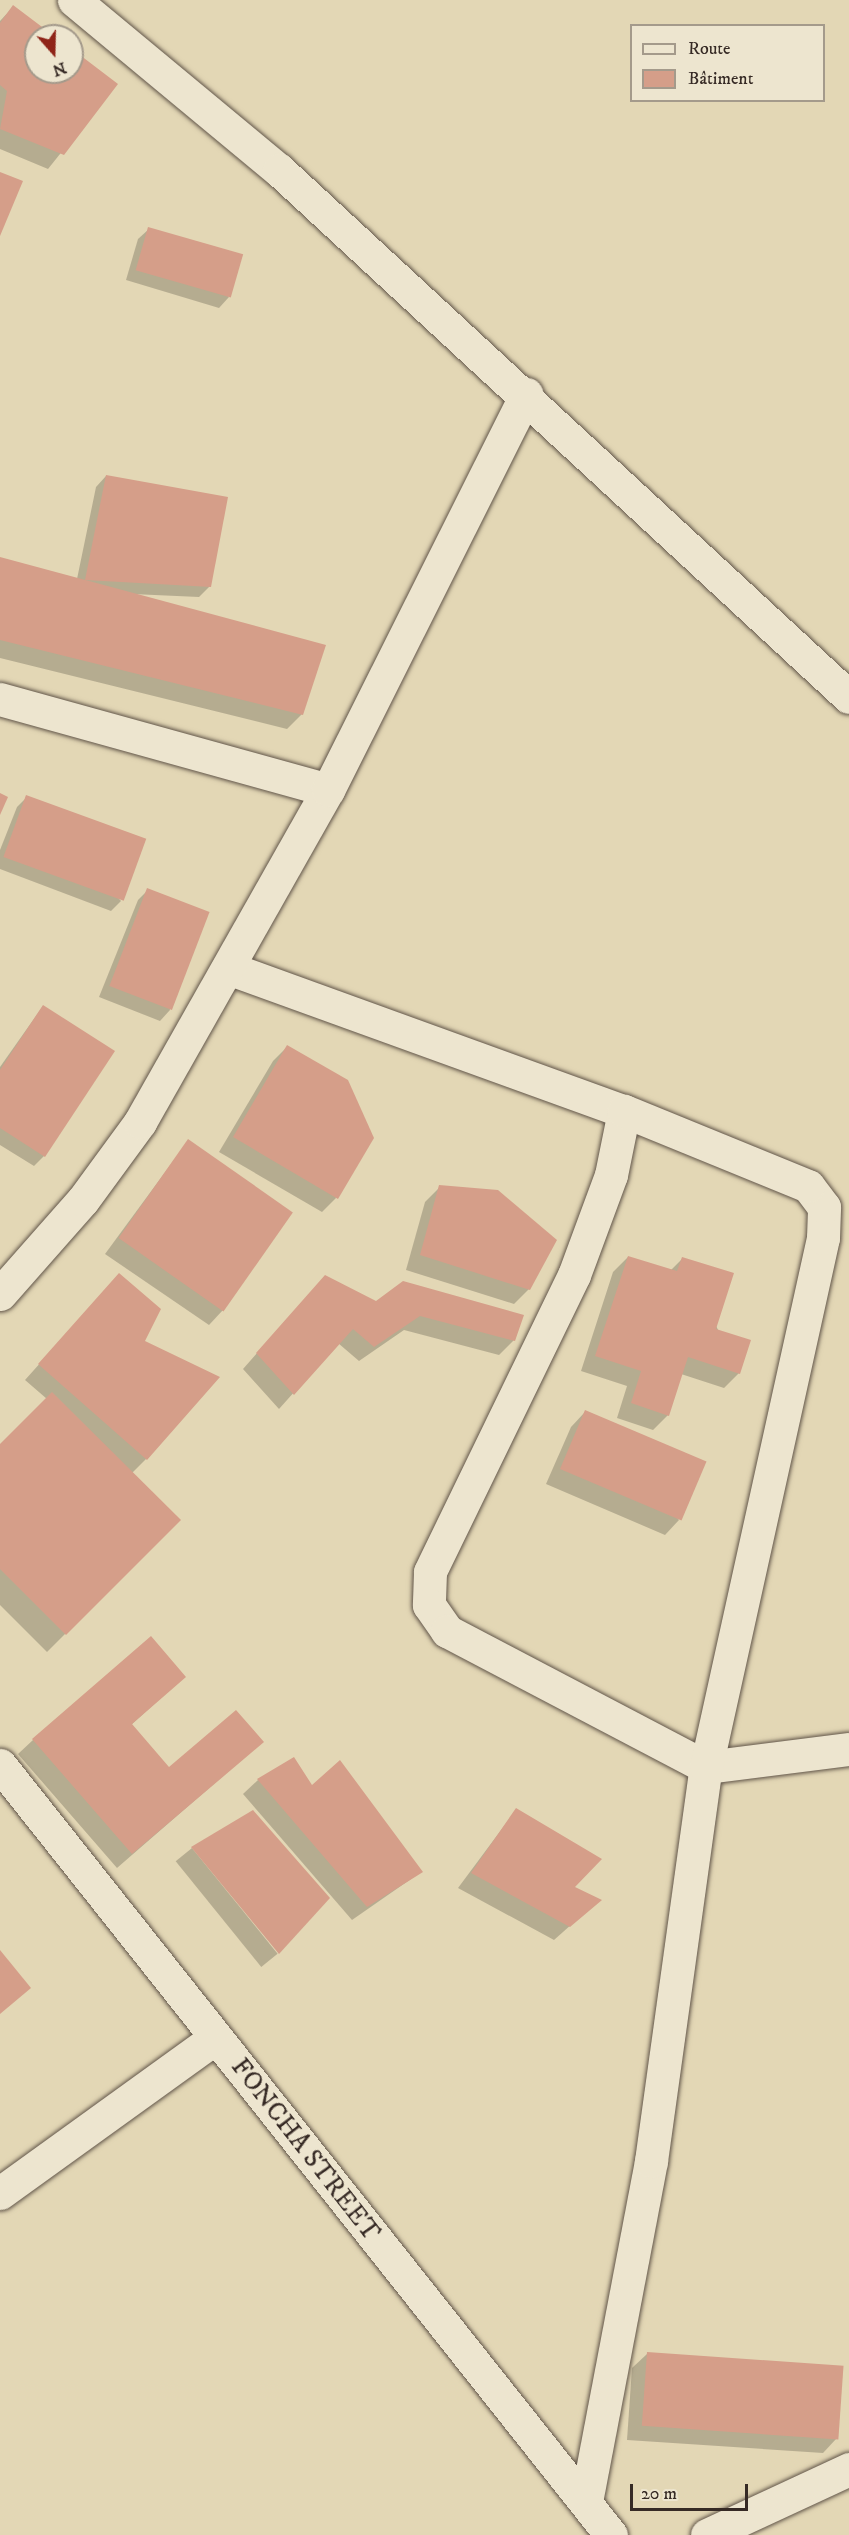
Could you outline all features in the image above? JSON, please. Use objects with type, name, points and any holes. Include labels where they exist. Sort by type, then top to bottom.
[{"type":"street","points":[[74,0],[279,170],[526,394],[849,697]]},
{"type":"street","points":[[0,1294],[84,1200],[140,1122],[328,790],[526,394]]},
{"type":"street","points":[[0,699],[328,790]]},
{"type":"street","points":[[228,968],[624,1111],[808,1186],[824,1207],[822,1238],[706,1767],[651,2161],[586,2502]]},
{"type":"street","points":[[624,1111],[611,1175],[574,1275],[430,1572],[429,1605],[447,1631],[706,1767],[849,1749]]},
{"type":"street","name":"FONCHA STREET","points":[[0,1765],[611,2535]]},
{"type":"street","points":[[0,2193],[216,2037]]},
{"type":"street","points":[[707,2535],[849,2469]]},
{"type":"building","points":[[13,5],[38,24],[24,24],[24,84],[84,84],[84,58],[118,84],[64,155],[0,129],[7,91],[0,85],[0,23]]},
{"type":"building","points":[[0,172],[23,181],[0,236]]},
{"type":"building","points":[[148,227],[243,254],[231,298],[136,270]]},
{"type":"building","points":[[106,475],[228,497],[211,587],[85,580]]},
{"type":"building","points":[[0,557],[326,645],[303,715],[0,640]]},
{"type":"building","points":[[0,793],[8,797],[0,815]]},
{"type":"building","points":[[26,795],[146,839],[124,901],[3,857]]},
{"type":"building","points":[[147,888],[210,912],[172,1010],[109,986]]},
{"type":"building","points":[[43,1005],[115,1051],[45,1157],[0,1128],[0,1070]]},
{"type":"building","points":[[287,1045],[348,1080],[374,1138],[338,1199],[233,1137]]},
{"type":"building","points":[[188,1139],[293,1212],[223,1312],[119,1238]]},
{"type":"building","points":[[439,1185],[498,1190],[557,1240],[530,1290],[420,1255]]},
{"type":"building","points":[[628,1256],[677,1271],[682,1257],[734,1273],[716,1329],[751,1340],[740,1374],[688,1357],[669,1416],[631,1403],[641,1371],[595,1356]]},
{"type":"building","points":[[119,1273],[161,1309],[145,1341],[220,1377],[147,1460],[38,1364]]},
{"type":"building","points":[[325,1275],[376,1301],[403,1281],[524,1315],[515,1341],[420,1316],[374,1347],[353,1329],[294,1395],[256,1353]]},
{"type":"building","points":[[52,1392],[181,1520],[66,1635],[0,1569],[0,1444]]},
{"type":"building","points":[[585,1410],[707,1462],[681,1520],[560,1469]]},
{"type":"building","points":[[151,1636],[186,1677],[132,1724],[169,1767],[236,1710],[264,1742],[132,1854],[32,1739]]},
{"type":"building","points":[[294,1757],[312,1785],[340,1760],[423,1872],[367,1907],[257,1779]]},
{"type":"building","points":[[516,1808],[602,1859],[575,1887],[602,1900],[570,1927],[471,1873]]},
{"type":"building","points":[[253,1810],[330,1898],[279,1954],[191,1847]]},
{"type":"building","points":[[0,1950],[31,1988],[0,2014]]},
{"type":"building","points":[[647,2352],[844,2366],[838,2440],[642,2426]]}]
